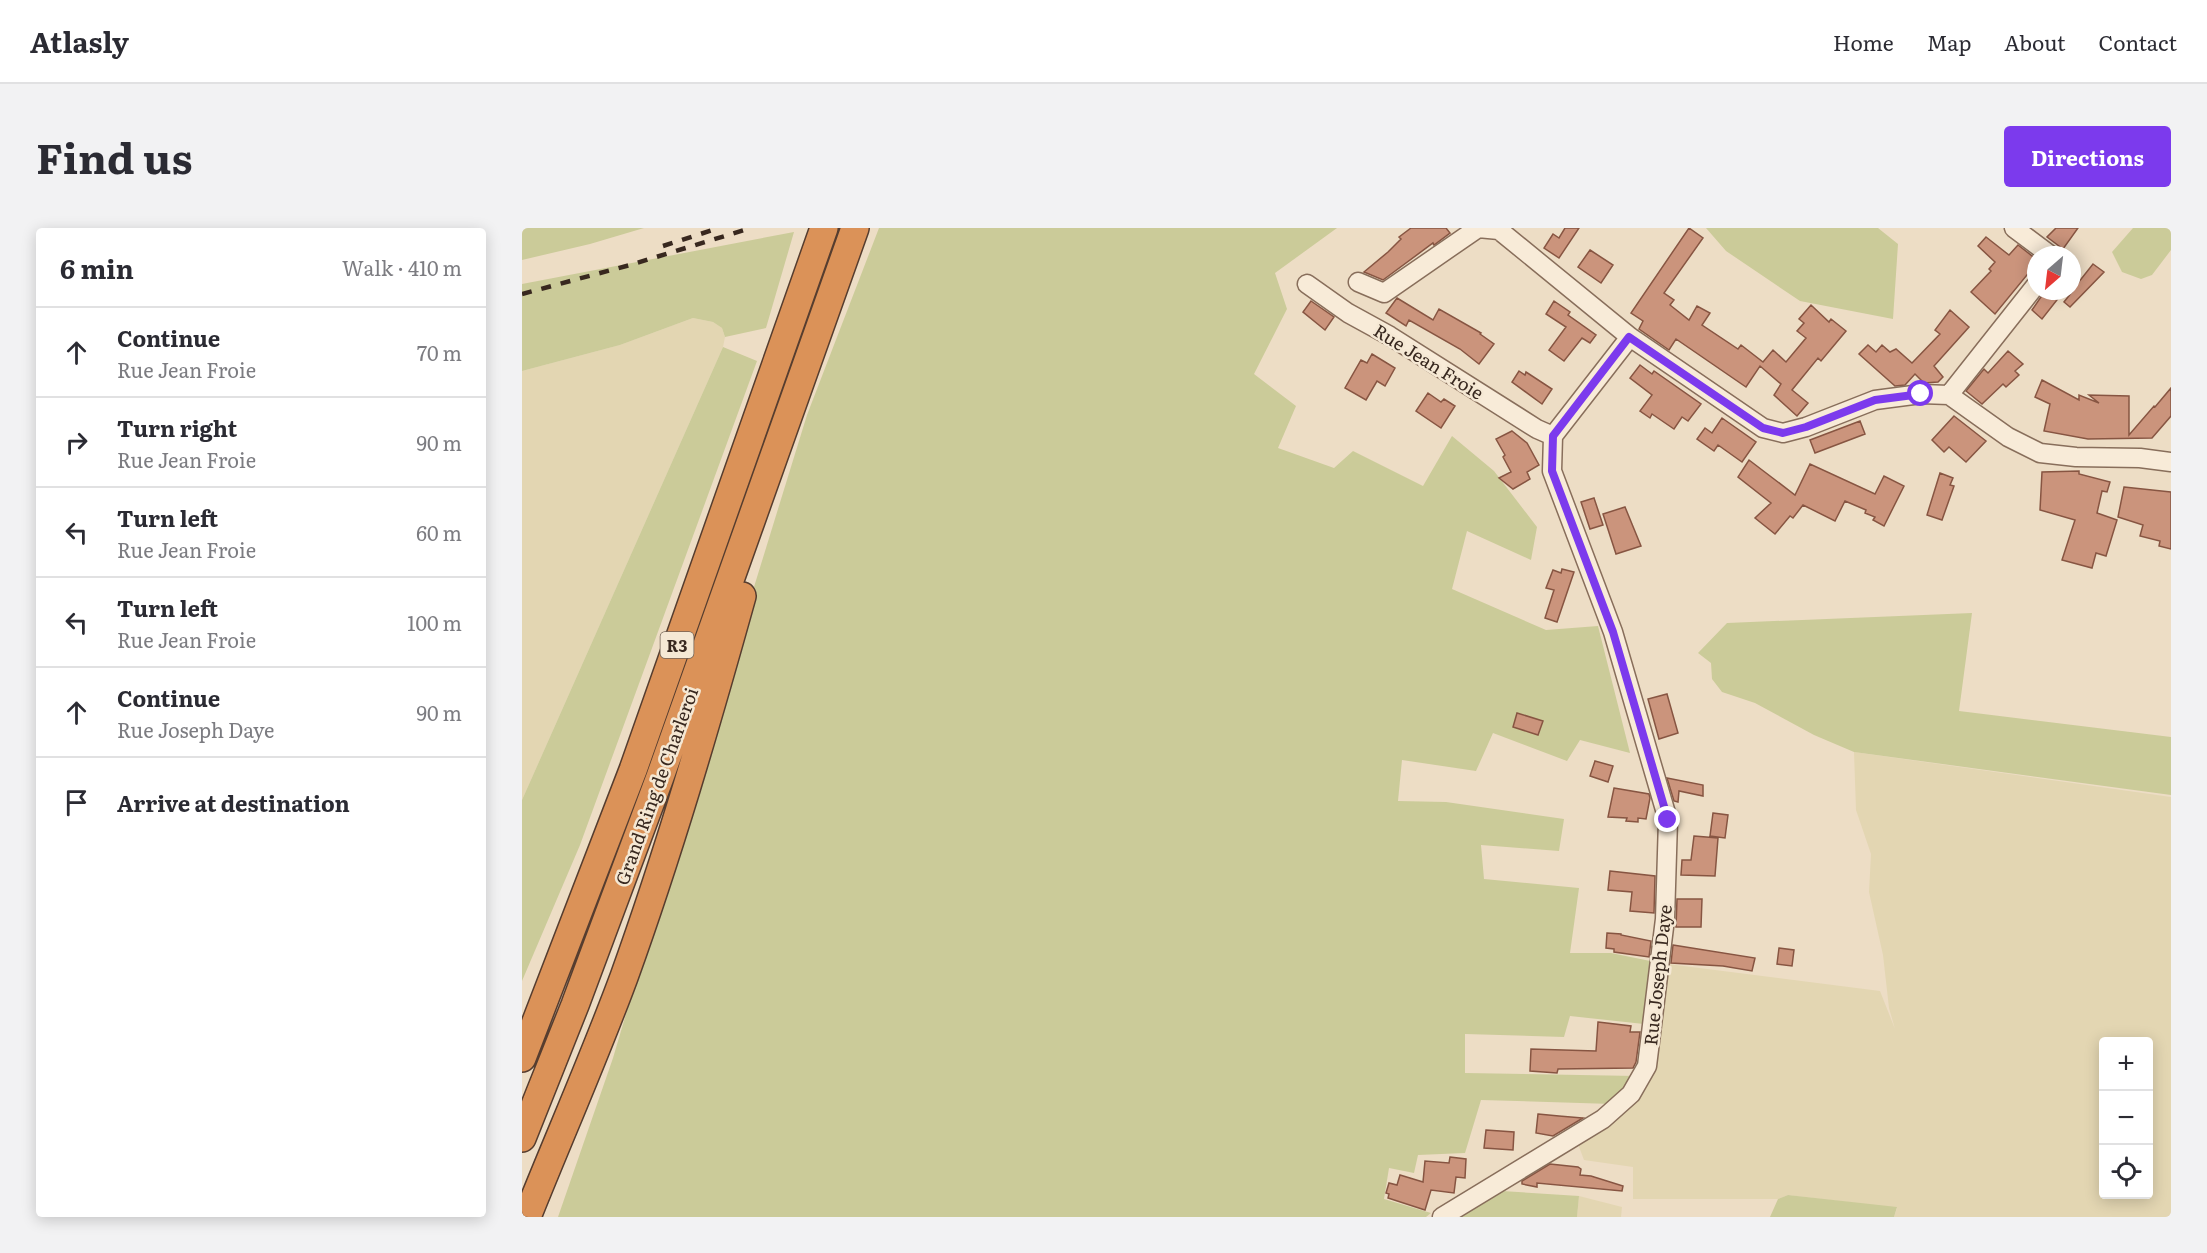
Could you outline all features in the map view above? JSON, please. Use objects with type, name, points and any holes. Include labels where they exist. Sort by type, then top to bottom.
[{"type":"highway","name":"Grand Ring de Charleroi","points":[[522,1058],[633,770],[824,228]]},
{"type":"highway","name":"Grand Ring de Charleroi","points":[[522,1138],[640,831],[855,228]]},
{"type":"highway","points":[[526,1217],[622,980],[684,801],[744,592],[744,544]]},
{"type":"street","points":[[1358,282],[1384,292],[1478,228],[1501,229],[1629,337],[1763,428],[1783,433],[1806,427],[1875,400],[1921,394],[1949,395],[2008,437],[2040,453],[2076,458],[2171,462]]},
{"type":"street","points":[[2014,228],[2038,246]]},
{"type":"street","name":"Rue Jean Froie","points":[[1307,284],[1348,313],[1399,342],[1537,429],[1553,436]]},
{"type":"street","points":[[1949,395],[2027,296]]},
{"type":"street","points":[[1553,436],[1629,337]]},
{"type":"street","name":"Rue Joseph Daye","points":[[1442,1217],[1603,1119],[1631,1094],[1647,1066],[1665,919],[1668,820],[1613,632],[1552,471],[1553,436]]},
{"type":"shaded area","points":[[693,318],[713,322],[722,328],[725,337],[723,347],[522,800],[522,371],[620,345]]},
{"type":"shaded area","points":[[1854,752],[2171,797],[2171,1217],[1894,1217],[1897,1208],[1788,1195],[1778,1199],[1633,1199],[1633,1167],[1584,1160],[1575,1136],[1647,1066],[1660,963],[1880,991],[1895,1029],[1889,1008],[1883,955],[1869,892],[1871,854],[1856,810]]},
{"type":"shaded area","points":[[1579,1196],[1622,1207],[1621,1217],[1577,1217]]},
{"type":"green space","points":[[522,228],[644,228],[522,260]]},
{"type":"green space","points":[[879,228],[1337,228],[1275,273],[1287,309],[1254,374],[1296,406],[1278,448],[1334,468],[1353,451],[1423,486],[1452,436],[1494,471],[1537,527],[1531,560],[1467,531],[1452,589],[1546,630],[1598,626],[1630,753],[1580,740],[1567,761],[1493,733],[1476,771],[1402,760],[1398,801],[1446,802],[1564,819],[1559,851],[1481,845],[1484,879],[1579,888],[1570,953],[1611,953],[1660,963],[1653,1025],[1570,1016],[1564,1037],[1465,1034],[1465,1073],[1636,1076],[1612,1104],[1481,1100],[1465,1153],[1418,1155],[1414,1173],[1389,1168],[1384,1199],[1431,1213],[1426,1217],[558,1217],[613,1058],[712,723],[807,415]]},
{"type":"green space","points":[[1706,228],[1878,228],[1898,244],[1893,319],[1800,301],[1726,251]]},
{"type":"green space","points":[[2133,228],[2171,228],[2171,250],[2152,275],[2141,279],[2122,272],[2112,252]]},
{"type":"green space","points":[[794,232],[766,328],[725,337],[722,328],[713,322],[693,318],[620,345],[522,371],[522,284]]},
{"type":"green space","points":[[723,347],[757,361],[580,845],[522,981],[522,800]]},
{"type":"green space","points":[[1972,613],[1959,711],[2171,737],[2171,795],[1854,752],[1814,735],[1755,703],[1722,692],[1712,679],[1711,663],[1698,653],[1727,623]]},
{"type":"green space","points":[[1486,1190],[1579,1196],[1577,1217],[1443,1217]]},
{"type":"green space","points":[[1788,1195],[1897,1207],[1894,1217],[1770,1217],[1778,1199]]},
{"type":"building","points":[[1411,228],[1446,228],[1450,233],[1383,280],[1364,272],[1388,252],[1401,239],[1399,237]]},
{"type":"building","points":[[1565,228],[1579,228],[1559,258],[1544,248],[1553,234],[1559,238]]},
{"type":"building","points":[[1689,228],[1703,238],[1664,293],[1674,300],[1670,305],[1689,320],[1697,306],[1710,313],[1702,325],[1738,349],[1741,345],[1763,362],[1773,350],[1786,362],[1806,338],[1797,331],[1804,323],[1799,319],[1811,305],[1829,322],[1831,319],[1846,331],[1821,361],[1818,358],[1792,390],[1808,403],[1797,416],[1774,395],[1781,384],[1760,366],[1746,387],[1676,339],[1669,350],[1639,329],[1643,321],[1631,313]]},
{"type":"building","points":[[2056,228],[2078,228],[2065,246],[2059,246],[2047,237]]},
{"type":"building","points":[[1986,237],[2009,255],[2018,245],[2027,252],[2027,275],[1995,314],[1971,292],[1991,271],[1989,269],[1995,262],[1978,246]]},
{"type":"building","points":[[1590,250],[1613,265],[1601,283],[1578,267]]},
{"type":"building","points":[[2093,264],[2104,272],[2081,296],[2081,279]]},
{"type":"building","points":[[1397,298],[1433,320],[1439,309],[1481,333],[1494,344],[1479,364],[1460,349],[1409,320],[1406,326],[1386,313]]},
{"type":"building","points":[[2039,300],[2057,300],[2042,319],[2032,310]]},
{"type":"building","points":[[2066,300],[2077,300],[2070,307],[2064,302]]},
{"type":"building","points":[[1311,301],[1334,317],[1325,330],[1303,312]]},
{"type":"building","points":[[1554,301],[1570,312],[1568,315],[1596,335],[1590,343],[1582,338],[1564,361],[1549,350],[1566,327],[1546,314]]},
{"type":"building","points":[[1950,310],[1969,327],[1934,366],[1943,377],[1938,382],[1924,383],[1915,374],[1905,385],[1895,386],[1859,354],[1868,345],[1876,352],[1882,345],[1890,352],[1896,349],[1912,363],[1940,334],[1935,330]]},
{"type":"building","points":[[2008,351],[2023,364],[2015,371],[2019,375],[2006,387],[2003,384],[1982,404],[1966,391],[1984,369],[1988,373]]},
{"type":"building","points":[[1372,354],[1395,368],[1385,386],[1377,381],[1366,400],[1345,388],[1361,360],[1367,363]]},
{"type":"building","points":[[1640,365],[1652,374],[1654,371],[1701,404],[1688,421],[1682,417],[1674,429],[1652,414],[1650,418],[1640,411],[1652,395],[1630,378]]},
{"type":"building","points":[[1519,371],[1525,375],[1526,372],[1552,389],[1542,404],[1512,382]]},
{"type":"building","points":[[2042,380],[2079,400],[2079,395],[2099,403],[2089,395],[2129,396],[2129,435],[2171,388],[2171,416],[2152,438],[2088,439],[2044,431],[2050,404],[2035,397]]},
{"type":"building","points":[[1428,393],[1441,402],[1444,399],[1455,406],[1441,428],[1416,411]]},
{"type":"building","points":[[1954,416],[1986,441],[1966,462],[1949,447],[1944,452],[1932,440]]},
{"type":"building","points":[[1722,418],[1756,442],[1742,462],[1718,445],[1714,451],[1697,439],[1705,428],[1712,433]]},
{"type":"building","points":[[1860,421],[1865,434],[1815,453],[1810,440]]},
{"type":"building","points":[[1512,431],[1527,443],[1539,465],[1527,472],[1530,479],[1513,489],[1499,478],[1511,472],[1496,439]]},
{"type":"building","points":[[1749,460],[1795,495],[1810,464],[1875,494],[1884,476],[1904,486],[1884,526],[1873,520],[1875,517],[1865,513],[1866,510],[1845,501],[1835,521],[1803,505],[1793,518],[1790,516],[1775,534],[1755,518],[1771,503],[1738,477]]},
{"type":"building","points":[[2079,471],[2079,474],[2110,482],[2107,492],[2102,491],[2097,513],[2117,520],[2106,556],[2096,553],[2092,568],[2062,560],[2075,520],[2040,510],[2042,472]]},
{"type":"building","points":[[1940,473],[1953,478],[1950,485],[1954,486],[1942,520],[1927,515]]},
{"type":"building","points":[[2124,487],[2171,492],[2171,549],[2159,546],[2160,541],[2140,536],[2143,525],[2118,517]]},
{"type":"building","points":[[1594,498],[1603,525],[1590,529],[1581,502]]},
{"type":"building","points":[[1625,507],[1641,546],[1616,554],[1603,514]]},
{"type":"building","points":[[1562,569],[1574,572],[1557,622],[1545,618],[1554,590],[1546,588],[1553,570],[1561,573]]},
{"type":"building","points":[[1667,694],[1678,733],[1659,739],[1648,699]]},
{"type":"building","points":[[1517,713],[1543,721],[1538,735],[1513,727]]},
{"type":"building","points":[[1595,761],[1613,766],[1608,782],[1590,776]]},
{"type":"building","points":[[1667,778],[1703,785],[1703,796],[1679,791],[1678,802],[1674,801]]},
{"type":"building","points":[[1614,788],[1649,794],[1646,819],[1638,818],[1638,822],[1626,821],[1627,818],[1608,817]]},
{"type":"building","points":[[1713,813],[1728,815],[1725,838],[1710,836]]},
{"type":"building","points":[[1694,836],[1718,838],[1715,876],[1681,875],[1682,860],[1691,860]]},
{"type":"building","points":[[1610,871],[1655,876],[1654,913],[1630,911],[1632,892],[1608,890]]},
{"type":"building","points":[[1677,899],[1702,899],[1701,927],[1676,927]]},
{"type":"building","points":[[1607,933],[1651,941],[1649,957],[1614,952],[1614,949],[1606,948]]},
{"type":"building","points":[[1673,945],[1755,958],[1752,971],[1723,966],[1671,963]]},
{"type":"building","points":[[1779,948],[1794,950],[1792,966],[1777,964]]},
{"type":"building","points":[[1598,1022],[1631,1026],[1630,1032],[1640,1032],[1633,1068],[1558,1069],[1557,1073],[1530,1071],[1531,1049],[1596,1051]]},
{"type":"building","points":[[1538,1114],[1583,1118],[1553,1136],[1536,1133]]},
{"type":"building","points":[[1486,1130],[1514,1132],[1513,1150],[1484,1148]]},
{"type":"building","points":[[1450,1157],[1466,1159],[1465,1178],[1456,1177],[1454,1193],[1431,1190],[1425,1210],[1388,1198],[1389,1194],[1386,1193],[1389,1183],[1397,1185],[1400,1175],[1423,1182],[1425,1161],[1449,1163]]},
{"type":"building","points":[[1550,1164],[1578,1167],[1581,1169],[1580,1175],[1623,1186],[1622,1191],[1537,1183],[1537,1187],[1522,1184],[1522,1181]]},
{"type":"railway","points":[[663,246],[719,228]]},
{"type":"railway","points":[[522,294],[630,265],[751,228]]},
{"type":"route","points":[[1668,820],[1613,632],[1552,471],[1553,436],[1629,337],[1763,428],[1783,433],[1806,427],[1875,400],[1921,394]]}]
